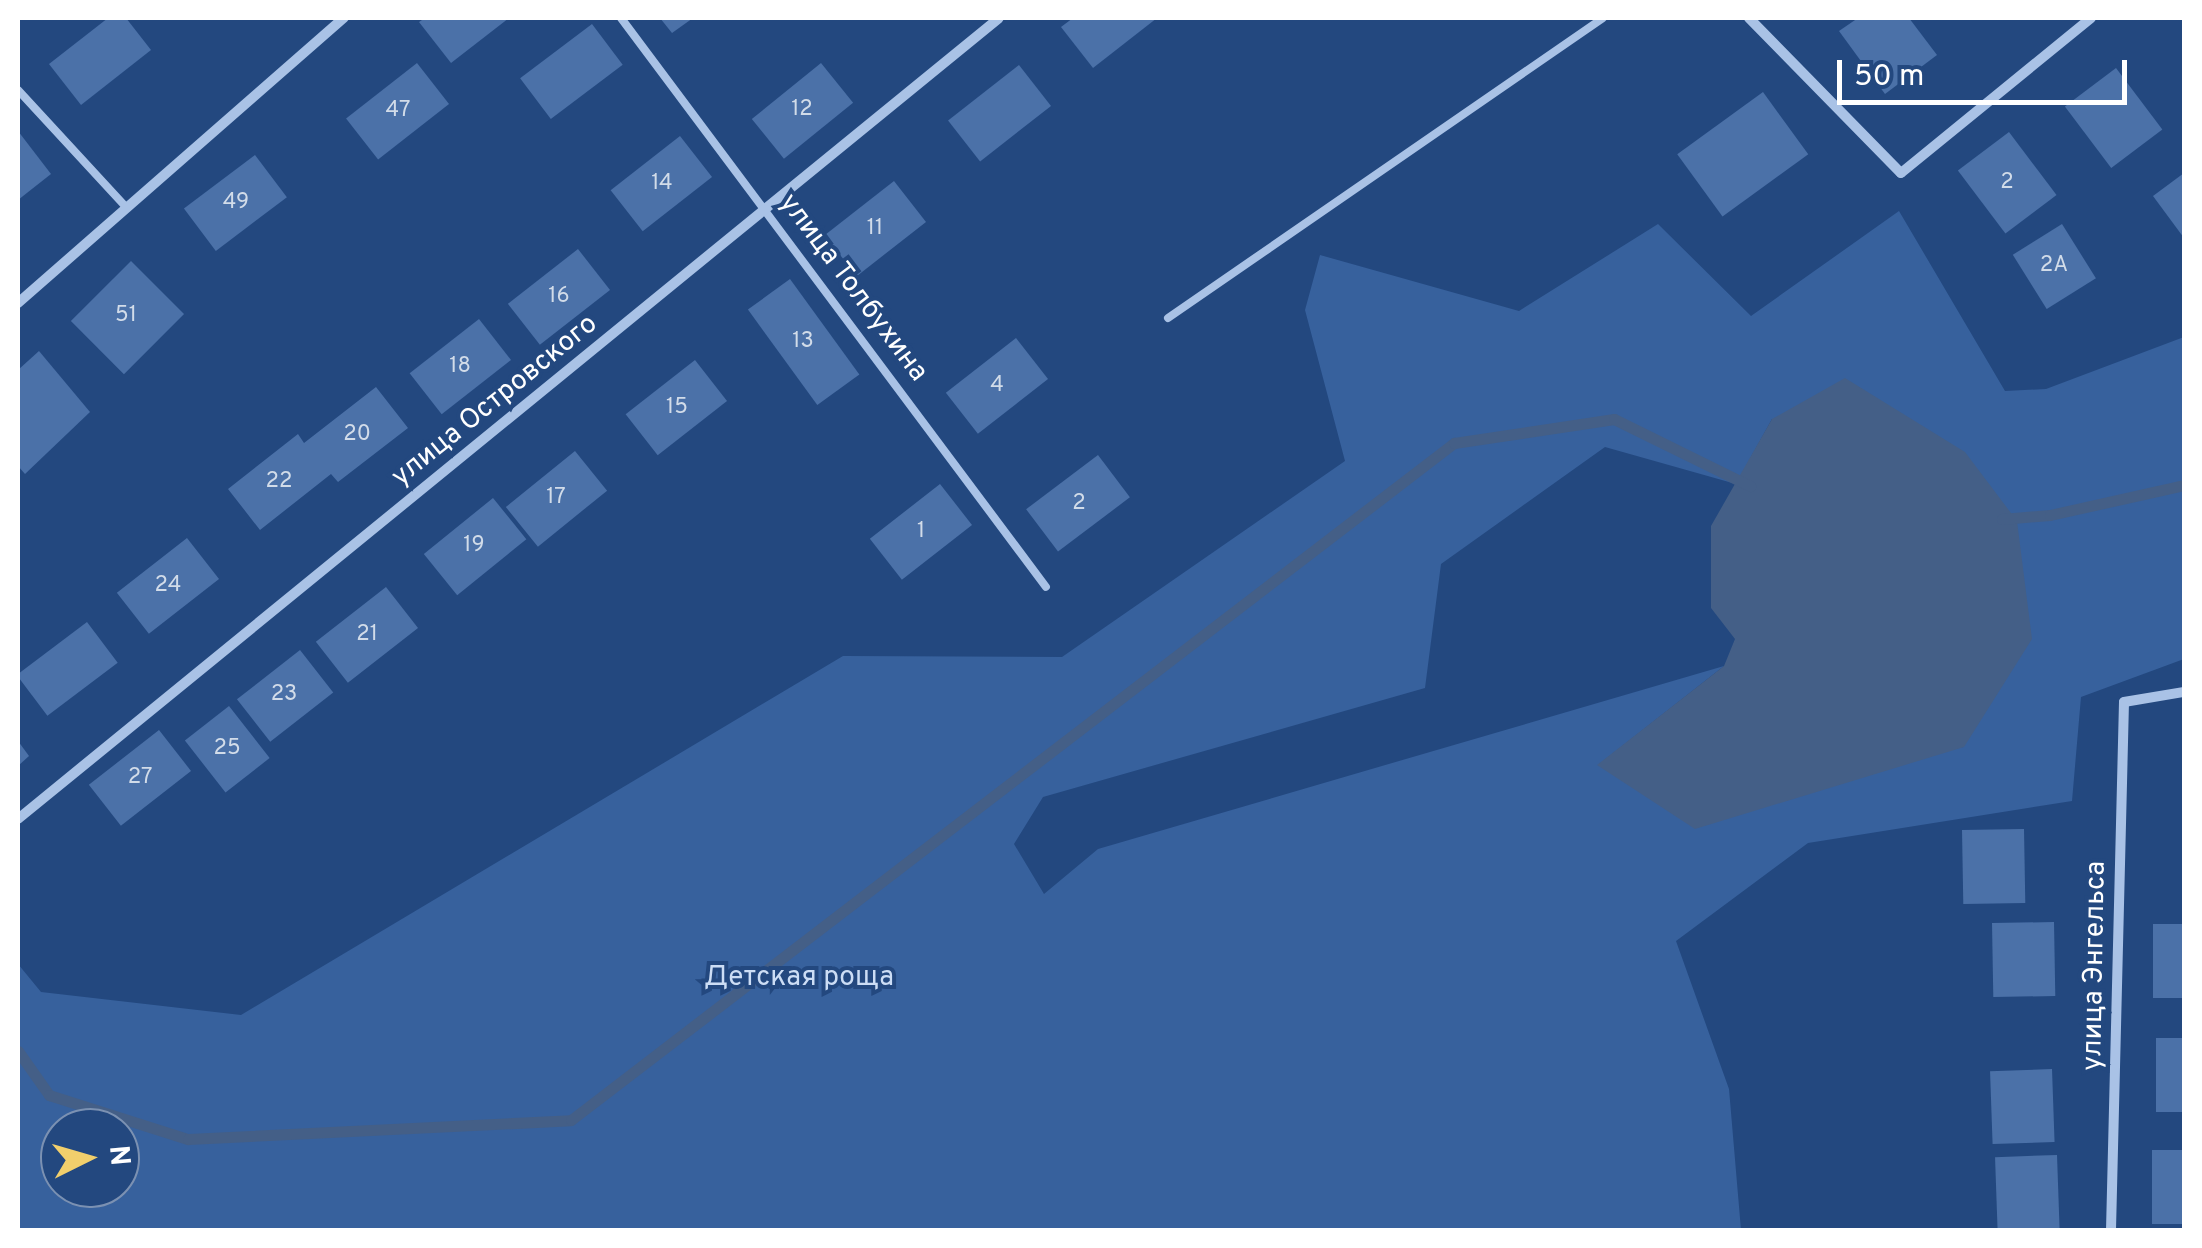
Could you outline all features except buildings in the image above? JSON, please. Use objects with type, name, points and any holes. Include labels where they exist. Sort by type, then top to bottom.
[{"type":"street","points":[[18,303],[344,18]]},
{"type":"street","name":"улица Островского","points":[[18,818],[999,18]]},
{"type":"street","points":[[1748,18],[1901,173],[2091,18]]},
{"type":"street","name":"улица Энгельса","points":[[2111,1230],[2124,702],[2184,692]]},
{"type":"lane","name":"улица Толбухина","points":[[620,18],[767,209],[1046,587]]},
{"type":"lane","points":[[1168,318],[1604,18]]},
{"type":"lane","points":[[18,90],[125,206]]},
{"type":"green space","name":"Детская роща","points":[[1899,211],[2005,391],[2046,389],[2184,337],[2184,659],[2081,697],[2072,801],[1808,843],[1676,941],[1729,1089],[1741,1230],[18,1230],[18,964],[41,992],[241,1015],[843,656],[1062,657],[1345,461],[1305,310],[1320,255],[1519,311],[1658,224],[1751,316]],"holes":[[[1772,419],[1964,747],[1598,765],[1724,666],[1098,849],[1044,894],[1014,844],[1043,797],[1425,688],[1441,564],[1605,447],[1736,484]]]},
{"type":"shaded area","points":[[1845,378],[1965,452],[2017,521],[2032,639],[1964,747],[1695,829],[1597,765],[1724,666],[1735,639],[1711,608],[1711,526],[1772,419]]},
{"type":"waterway","points":[[18,1051],[49,1095],[188,1139],[571,1120],[1454,443],[1614,419],[1750,486]]},
{"type":"waterway","points":[[2002,519],[2050,515],[2184,485]]}]
